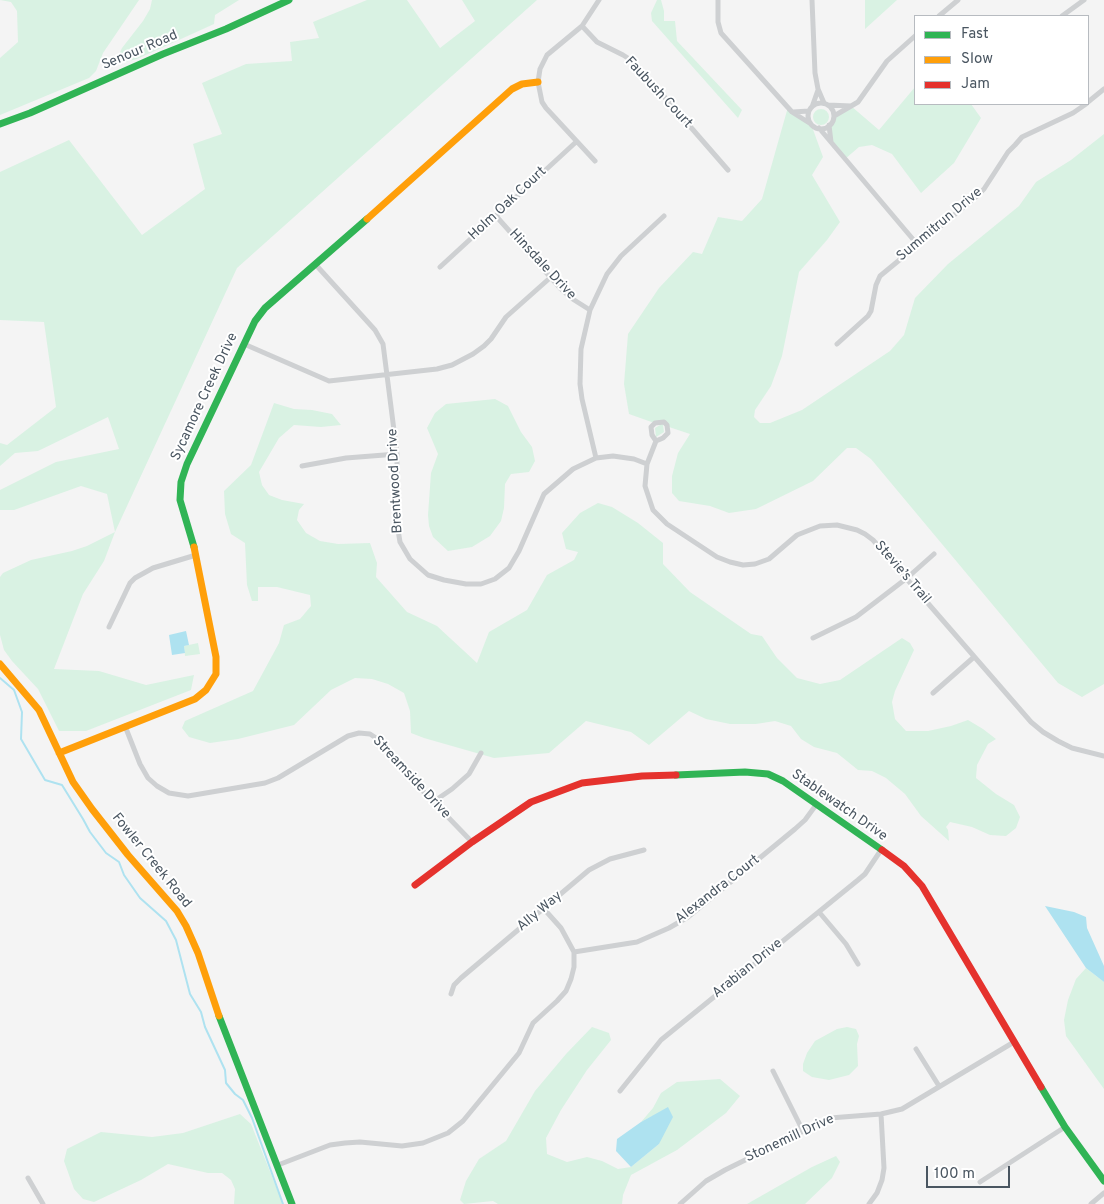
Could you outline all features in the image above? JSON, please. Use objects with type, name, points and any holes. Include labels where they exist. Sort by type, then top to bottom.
[{"type":"street","name":"Senour Road","points":[[0,124],[226,29],[289,0]]},
{"type":"street","points":[[595,161],[546,108],[539,92],[538,82],[540,69],[547,55],[582,26],[599,0]]},
{"type":"street","points":[[718,0],[718,22],[721,33],[792,112],[819,128],[917,244]]},
{"type":"street","points":[[812,0],[815,73],[818,89],[834,116]]},
{"type":"street","points":[[940,15],[958,0]]},
{"type":"street","points":[[1063,15],[1084,0]]},
{"type":"street","name":"Faubush Court","points":[[582,26],[602,45],[634,62],[728,170]]},
{"type":"street","points":[[831,143],[829,126],[834,116],[858,102],[887,61],[914,37]]},
{"type":"street","name":"Sycamore Creek Drive","points":[[59,753],[195,699],[206,690],[216,674],[216,657],[196,555],[180,500],[181,482],[187,464],[255,321],[265,308],[316,266],[512,89],[522,84],[538,82]]},
{"type":"street","points":[[811,124],[808,116],[818,89]]},
{"type":"street","name":"Summitrun Drive","points":[[1089,101],[1104,89]]},
{"type":"street","points":[[792,112],[810,109],[815,104],[851,106]]},
{"type":"street","name":"Summitrun Drive","points":[[837,344],[868,316],[880,276],[984,189],[1008,152],[1022,137],[1073,113],[1084,105]]},
{"type":"street","points":[[819,128],[829,126]]},
{"type":"street","name":"Holm Oak Court","points":[[440,267],[576,142]]},
{"type":"street","name":"Hinsdale Drive","points":[[496,216],[571,298],[590,310]]},
{"type":"street","points":[[596,458],[582,399],[580,376],[581,348],[590,310],[608,274],[621,256],[664,216]]},
{"type":"street","name":"Brentwood Drive","points":[[316,266],[380,338],[385,353],[397,454],[400,542],[410,559],[428,575],[466,584],[481,584],[495,579],[509,568],[519,551],[544,494],[573,468],[596,458],[613,456],[625,457],[647,464]]},
{"type":"street","points":[[244,344],[329,382],[437,369],[452,365],[473,354],[491,339],[506,317],[551,277]]},
{"type":"street","name":"Stevie’s Trail","points":[[656,441],[647,464],[645,486],[650,505],[667,524],[723,560],[743,565],[763,562],[775,555],[797,535],[820,526],[837,525],[857,530],[873,540],[1031,722],[1043,732],[1072,748],[1104,756]]},
{"type":"street","points":[[302,466],[346,458],[397,454]]},
{"type":"street","points":[[812,638],[856,617],[907,578],[934,554]]},
{"type":"street","points":[[109,627],[130,583],[135,578],[143,572],[160,565],[196,555]]},
{"type":"street","points":[[933,693],[974,657]]},
{"type":"street","name":"Fowler Creek Road","points":[[0,664],[39,710],[73,782],[92,810],[138,867],[177,911],[186,926],[198,953],[221,1022],[292,1204]]},
{"type":"street","name":"Streamside Drive","points":[[125,726],[140,764],[148,778],[161,789],[174,794],[188,796],[265,783],[278,778],[348,736],[363,733],[370,734],[379,740],[391,758],[472,842]]},
{"type":"street","points":[[433,802],[469,774],[481,753]]},
{"type":"street","name":"Stablewatch Drive","points":[[415,885],[472,842],[531,802],[582,783],[642,776],[745,772],[768,774],[784,782],[904,866],[922,886],[1064,1127],[1104,1181]]},
{"type":"street","name":"Alexandra Court","points":[[574,952],[637,942],[688,917],[795,829],[805,820],[816,805]]},
{"type":"street","name":"Ally Way","points":[[451,994],[454,985],[461,978],[589,870],[622,855],[644,850]]},
{"type":"street","name":"Arabian Drive","points":[[620,1092],[661,1040],[865,874],[881,850]]},
{"type":"street","points":[[278,1165],[330,1146],[360,1142],[392,1146],[412,1145],[434,1140],[456,1127],[519,1053],[533,1023],[566,990],[571,979],[574,967],[574,952],[561,928],[544,909]]},
{"type":"street","points":[[819,912],[846,944],[858,964]]},
{"type":"street","name":"Stonemill Drive","points":[[680,1204],[706,1181],[802,1131],[830,1118],[848,1115],[881,1114],[902,1109],[1014,1042]]},
{"type":"street","points":[[916,1049],[939,1086]]},
{"type":"street","points":[[773,1071],[802,1131]]},
{"type":"street","points":[[870,1204],[877,1193],[884,1168],[881,1114]]},
{"type":"street","points":[[980,1182],[1064,1127]]},
{"type":"street","points":[[28,1178],[43,1204]]},
{"type":"street","points":[[1091,1204],[1104,1193]]},
{"type":"green space","points":[[0,0],[139,0],[103,53],[96,71],[89,78],[0,115],[0,58],[18,42],[17,11],[11,2]]},
{"type":"green space","points":[[152,0],[239,0],[215,15],[214,24],[137,59],[120,63],[118,57],[122,48],[143,21],[150,9]]},
{"type":"green space","points":[[367,0],[407,0],[440,48],[475,21],[462,0],[537,0],[237,268],[115,532],[107,494],[81,486],[14,510],[0,510],[0,490],[56,462],[119,449],[108,417],[38,451],[15,453],[0,466],[0,443],[7,445],[56,407],[44,322],[0,320],[0,172],[69,140],[142,235],[205,189],[193,144],[222,134],[202,83],[246,64],[292,61],[290,42],[319,38],[313,22]]},
{"type":"green space","points":[[657,0],[661,0],[664,21],[675,21],[677,41],[742,110],[738,118],[652,21],[651,13]]},
{"type":"green space","points":[[865,0],[897,0],[865,29]]},
{"type":"green space","points":[[914,88],[914,105],[972,105],[981,118],[954,163],[921,193],[892,154],[872,145],[859,147],[845,159],[831,143],[829,125],[834,116],[851,106],[879,130]]},
{"type":"green space","points":[[788,107],[811,124],[823,157],[812,175],[840,222],[799,272],[782,356],[771,386],[755,410],[754,417],[760,423],[770,423],[802,410],[890,351],[904,335],[915,298],[948,264],[1019,206],[1036,182],[1071,160],[1104,134],[1104,684],[1082,697],[1058,683],[871,459],[856,448],[847,448],[813,481],[756,509],[729,513],[710,506],[679,501],[672,493],[672,476],[678,453],[690,434],[663,425],[664,432],[656,437],[655,428],[660,425],[629,414],[624,384],[628,334],[659,288],[693,252],[702,254],[718,217],[742,221],[762,199]]},
{"type":"green space","points":[[818,109],[824,109],[829,114],[827,123],[818,125],[813,120],[813,114]]},
{"type":"green space","points":[[495,399],[508,406],[521,432],[532,447],[535,461],[529,472],[511,474],[505,484],[504,508],[501,521],[490,536],[472,547],[448,551],[433,537],[429,526],[431,473],[438,454],[427,428],[435,413],[446,404]]},
{"type":"green space","points":[[274,403],[294,409],[332,414],[341,425],[321,427],[294,425],[279,438],[259,472],[262,485],[269,495],[282,500],[304,504],[299,510],[297,520],[306,533],[320,541],[338,544],[370,543],[377,563],[376,577],[407,612],[437,626],[477,663],[489,632],[527,610],[547,575],[574,560],[578,552],[566,549],[562,533],[580,513],[598,503],[612,507],[638,523],[663,543],[663,564],[690,592],[751,634],[762,636],[777,658],[797,678],[820,684],[840,680],[902,638],[910,643],[914,650],[895,691],[892,702],[895,719],[906,731],[928,731],[968,720],[996,739],[988,744],[977,765],[976,778],[1014,805],[1020,817],[1016,828],[1006,836],[990,835],[972,827],[950,822],[946,827],[949,841],[921,816],[905,794],[886,778],[872,771],[858,770],[837,753],[814,747],[801,739],[791,726],[775,721],[756,724],[730,724],[706,719],[689,711],[649,745],[631,732],[586,721],[549,753],[494,758],[411,733],[410,711],[404,693],[388,684],[372,679],[355,678],[331,690],[294,725],[238,739],[210,743],[189,737],[182,728],[185,721],[253,691],[279,643],[284,625],[300,619],[311,606],[310,595],[277,587],[258,587],[258,601],[252,601],[247,585],[245,543],[231,534],[225,514],[224,491],[251,465]]},
{"type":"green space","points":[[115,532],[104,561],[83,594],[54,669],[99,671],[146,685],[194,675],[191,690],[86,731],[59,731],[38,689],[4,650],[0,635],[0,577],[3,573],[31,560],[87,546]]},
{"type":"green space","points":[[198,643],[200,654],[185,656],[184,646]]},
{"type":"green space","points":[[1086,968],[1104,982],[1104,1089],[1066,1036],[1064,1020],[1068,1000],[1076,979]]},
{"type":"green space","points":[[592,1027],[609,1033],[611,1040],[587,1070],[561,1110],[546,1138],[547,1154],[567,1162],[587,1157],[602,1161],[618,1169],[631,1167],[659,1144],[668,1108],[641,1122],[653,1108],[661,1093],[677,1082],[720,1079],[740,1096],[726,1113],[677,1150],[631,1175],[623,1195],[622,1204],[498,1204],[493,1201],[464,1204],[460,1200],[466,1181],[479,1159],[506,1141],[535,1091]]},
{"type":"green space","points":[[847,1027],[856,1029],[859,1036],[857,1044],[858,1066],[849,1075],[829,1080],[812,1077],[803,1071],[803,1064],[807,1053],[815,1041],[837,1029]]},
{"type":"green space","points":[[240,1114],[251,1124],[283,1204],[234,1204],[235,1189],[231,1180],[222,1173],[208,1173],[168,1164],[141,1180],[94,1202],[83,1199],[74,1189],[64,1161],[67,1149],[101,1132],[152,1137],[183,1133]]},
{"type":"green space","points":[[836,1156],[840,1162],[832,1178],[805,1204],[747,1204],[812,1167]]},
{"type":"water","points":[[186,631],[189,645],[184,646],[185,653],[172,655],[169,635]]},
{"type":"water","points":[[1045,906],[1074,912],[1086,917],[1087,928],[1104,966],[1104,982],[1086,968]]},
{"type":"water","points":[[668,1107],[673,1117],[659,1144],[631,1167],[616,1151],[617,1139],[641,1122]]},
{"type":"waterway","points":[[0,678],[14,690],[22,712],[21,739],[45,780],[62,785],[90,832],[106,853],[119,862],[124,875],[140,898],[166,921],[176,940],[190,994],[201,1012],[205,1027],[225,1070],[226,1083],[243,1100],[252,1118],[283,1204]]},
{"type":"traffic: fast","points":[[0,124],[226,29],[289,0]]},
{"type":"traffic: fast","points":[[194,547],[180,500],[181,482],[187,464],[255,321],[265,308],[367,219]]},
{"type":"traffic: fast","points":[[676,775],[745,772],[768,774],[783,781],[882,850]]},
{"type":"traffic: fast","points":[[219,1016],[292,1204]]},
{"type":"traffic: fast","points":[[1041,1087],[1065,1127],[1104,1181]]},
{"type":"traffic: slow","points":[[367,219],[512,89],[522,84],[538,82]]},
{"type":"traffic: slow","points":[[59,753],[195,699],[206,690],[216,674],[216,657],[194,547]]},
{"type":"traffic: slow","points":[[0,664],[39,710],[73,782],[92,809],[128,855],[177,911],[198,953],[219,1016]]},
{"type":"traffic: jam","points":[[415,885],[472,842],[531,802],[582,783],[642,776],[676,775]]},
{"type":"traffic: jam","points":[[882,850],[904,866],[922,886],[1041,1087]]}]
